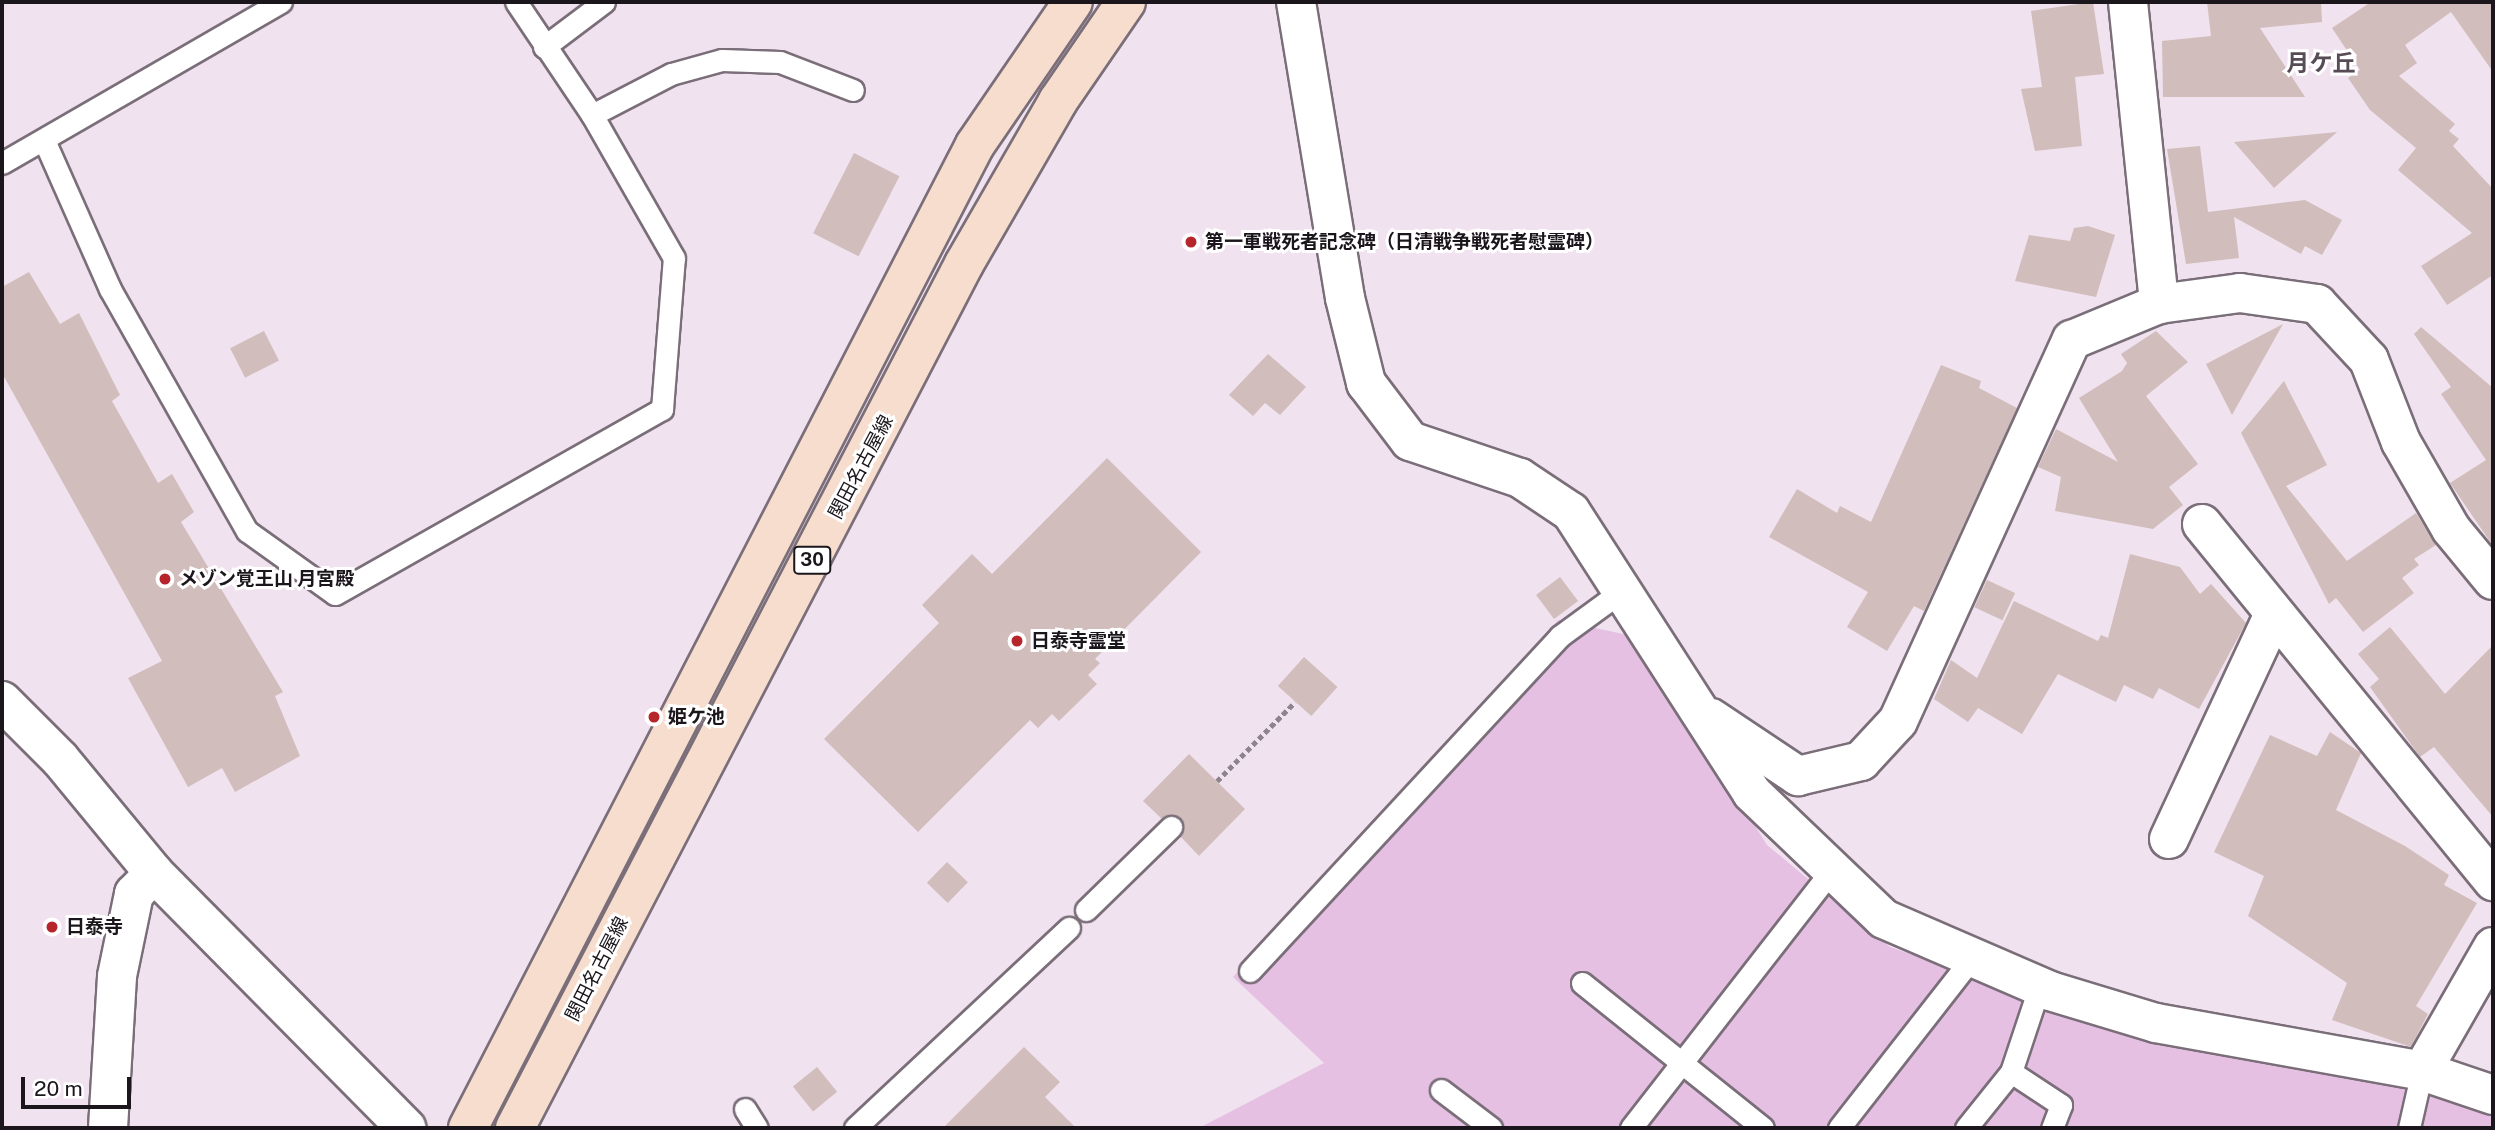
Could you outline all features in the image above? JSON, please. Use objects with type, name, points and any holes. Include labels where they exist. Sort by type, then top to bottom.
[{"type":"main road","name":"30","points":[[468,1128],[975,145],[1073,2]]},
{"type":"main road","name":"関田名古屋線","points":[[515,1128],[964,264],[1058,102],[1126,2]]},
{"type":"street","points":[[1296,2],[1345,298],[1366,383],[1410,441],[1520,478],[1572,512],[1619,593],[1752,793],[1831,871],[1884,919],[1975,954],[2040,985],[2156,1023],[2422,1071],[2493,1095]]},
{"type":"street","points":[[2128,2],[2159,304]]},
{"type":"street","points":[[1692,705],[1798,776],[1861,761],[1898,721],[2072,340],[2159,304],[2240,292],[2317,304],[2370,360],[2401,442],[2451,529],[2493,580]]},
{"type":"street","points":[[2202,524],[2493,881]]},
{"type":"street","points":[[2169,839],[2274,614]]},
{"type":"street","points":[[2,701],[60,759],[154,873],[406,1128]]},
{"type":"street","points":[[108,1128],[117,976],[134,894],[154,873]]},
{"type":"street","points":[[2422,1071],[2493,947]]},
{"type":"lane","points":[[2,163],[281,2]]},
{"type":"lane","points":[[44,140],[110,289],[247,531],[335,594],[663,409],[674,258],[592,115],[516,2]]},
{"type":"lane","points":[[544,47],[604,2]]},
{"type":"lane","points":[[592,115],[671,74],[722,60],[780,62],[853,90]]},
{"type":"lane","points":[[1250,971],[1560,636],[1619,593]]},
{"type":"lane","points":[[1086,910],[1171,827]]},
{"type":"lane","points":[[1631,1128],[1831,871]]},
{"type":"lane","points":[[855,1128],[1069,928]]},
{"type":"lane","points":[[1839,1128],[1975,954]]},
{"type":"lane","points":[[1582,983],[1763,1128]]},
{"type":"lane","points":[[1966,1128],[2011,1072],[2040,985]]},
{"type":"lane","points":[[2409,1128],[2422,1071]]},
{"type":"lane","points":[[2011,1072],[2061,1105],[2052,1128]]},
{"type":"lane","points":[[1441,1090],[1491,1128]]},
{"type":"lane","points":[[745,1109],[757,1128]]},
{"type":"path","points":[[1217,781],[1295,702]]},
{"type":"shaded area","points":[[1558,620],[1637,637],[1767,845],[1890,947],[2116,1026],[2493,1102],[2493,1128],[1199,1128],[1324,1063],[1233,977]]},
{"type":"building","points":[[2093,2],[2104,74],[2075,77],[2082,146],[2035,151],[2021,89],[2042,87],[2031,11]]},
{"type":"building","points":[[2207,2],[2321,2],[2322,22],[2260,28],[2305,97],[2163,97],[2162,41],[2211,36]]},
{"type":"building","points":[[2371,2],[2493,2],[2493,72],[2451,12],[2405,45],[2417,63],[2399,76],[2455,124],[2449,131],[2459,139],[2453,146],[2493,189],[2493,275],[2447,305],[2421,266],[2472,233],[2398,170],[2416,148],[2370,110],[2348,78],[2360,70],[2332,28]]},
{"type":"building","points":[[2337,132],[2274,188],[2234,142]]},
{"type":"building","points":[[2200,146],[2208,212],[2305,200],[2342,220],[2322,255],[2305,246],[2301,254],[2234,217],[2239,258],[2186,264],[2167,149]]},
{"type":"building","points":[[854,153],[899,176],[859,256],[813,233]]},
{"type":"building","points":[[2088,226],[2115,235],[2096,297],[2015,281],[2029,235],[2070,241],[2074,228]]},
{"type":"building","name":"メゾン覚王山 月宮殿","points":[[29,272],[60,324],[79,313],[120,395],[112,401],[158,483],[172,474],[194,512],[181,522],[283,692],[275,696],[300,756],[235,792],[222,768],[188,787],[128,678],[162,661],[2,373],[2,287]]},
{"type":"building","points":[[2283,324],[2232,415],[2206,364]]},
{"type":"building","points":[[2421,327],[2493,388],[2493,546],[2450,483],[2486,460],[2441,394],[2451,387],[2414,334]]},
{"type":"building","points":[[264,331],[279,360],[245,378],[230,348]]},
{"type":"building","points":[[2156,331],[2188,362],[2146,396],[2198,464],[2169,487],[2183,505],[2153,529],[2055,511],[2061,477],[2038,467],[2056,429],[2118,462],[2079,398],[2122,371],[2127,363],[2121,354]]},
{"type":"building","points":[[1268,354],[1306,387],[1280,415],[1265,403],[1253,416],[1229,395]]},
{"type":"building","points":[[1941,365],[1981,381],[1979,388],[2017,408],[1924,611],[1914,606],[1887,651],[1847,627],[1868,592],[1769,537],[1797,489],[1837,513],[1840,506],[1871,522]]},
{"type":"building","points":[[2284,381],[2327,465],[2286,486],[2347,561],[2416,513],[2436,545],[2414,559],[2419,565],[2402,578],[2414,593],[2363,632],[2336,598],[2329,604],[2241,433]]},
{"type":"building","name":"日泰寺霊堂","points":[[1107,458],[1201,552],[1095,659],[1100,663],[1088,675],[1097,684],[1059,721],[1052,714],[1038,728],[1030,720],[918,832],[824,739],[939,623],[922,605],[972,554],[992,574]]},
{"type":"building","points":[[2130,554],[2180,567],[2200,594],[2211,584],[2246,623],[2199,709],[2159,688],[2153,699],[2124,685],[2116,702],[2058,674],[2022,734],[1978,708],[1968,722],[1934,699],[1951,660],[1977,678],[2014,601],[2098,641],[2101,635],[2108,638]]},
{"type":"building","points":[[1560,577],[1578,601],[1554,619],[1536,595]]},
{"type":"building","points":[[1987,580],[2015,593],[2002,620],[1974,607]]},
{"type":"building","points":[[2390,627],[2445,694],[2493,645],[2493,817],[2434,747],[2420,757],[2370,687],[2379,679],[2358,654]]},
{"type":"building","points":[[1304,657],[1337,687],[1311,716],[1278,686]]},
{"type":"building","points":[[2330,732],[2361,753],[2336,810],[2405,846],[2449,875],[2444,885],[2477,903],[2416,1006],[2428,1014],[2411,1047],[2332,1020],[2347,983],[2248,916],[2264,876],[2214,852],[2270,735],[2317,756]]},
{"type":"building","points":[[1189,754],[1245,809],[1199,856],[1180,836],[1180,817],[1161,818],[1143,801]]},
{"type":"building","points":[[947,862],[968,882],[948,903],[927,883]]},
{"type":"building","points":[[1024,1047],[1060,1082],[1045,1097],[1076,1128],[943,1128]]},
{"type":"building","points":[[817,1067],[837,1092],[813,1111],[793,1087]]},
{"type":"place","name":"第一軍戦死者記念碑（日清戦争戦死者慰霊碑）","points":[[1191,242]]},
{"type":"place","name":"メゾン覚王山 月宮殿","points":[[165,579]]},
{"type":"place","name":"日泰寺霊堂","points":[[1017,641]]},
{"type":"place","name":"姫ケ池","points":[[654,717]]},
{"type":"place","name":"日泰寺","points":[[52,927]]},
{"type":"district","name":"月ケ丘","points":[[2321,63]]}]
